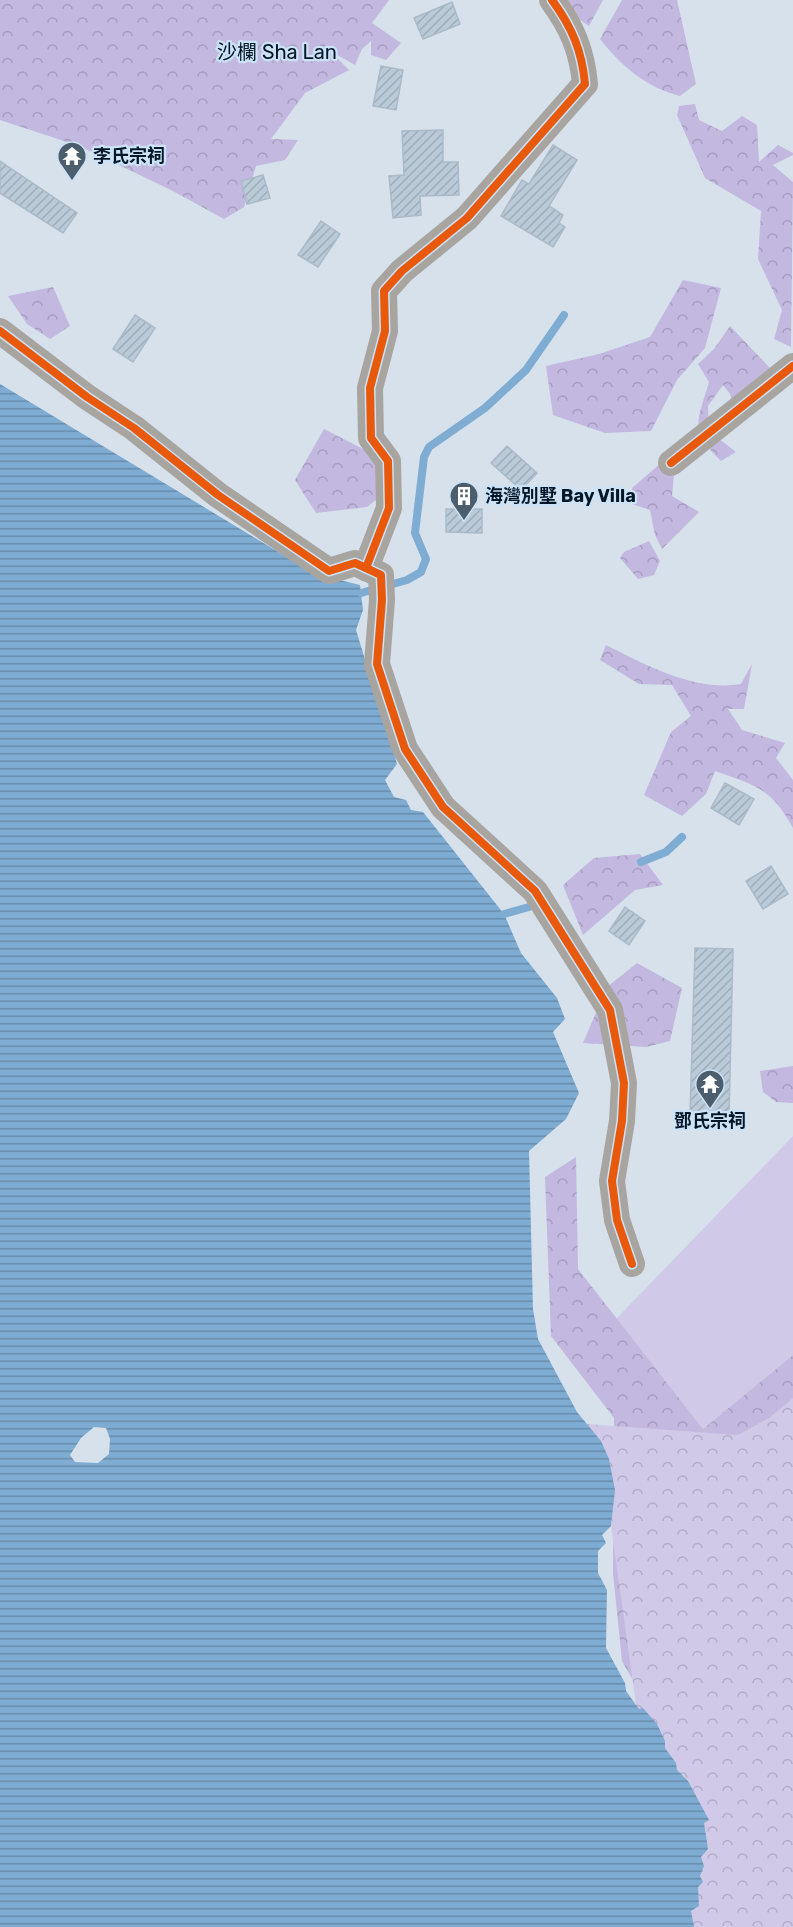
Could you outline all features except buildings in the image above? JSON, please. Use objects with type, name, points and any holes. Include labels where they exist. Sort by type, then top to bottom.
[{"type":"street","points":[[552,0],[569,22],[583,57],[585,84],[467,218],[402,271],[384,291],[385,331],[370,388],[371,438],[388,462],[389,508],[377,584],[377,664],[405,749],[443,807],[535,891],[610,1010],[620,1052],[624,1083],[622,1121],[612,1181],[617,1220],[632,1264]]},
{"type":"street","points":[[0,331],[87,397],[134,428],[218,495],[310,560],[329,571],[355,563],[377,584]]},
{"type":"street","points":[[670,462],[793,366]]},
{"type":"green space","points":[[0,0],[389,0],[372,23],[401,43],[386,60],[371,55],[371,41],[362,49],[355,65],[330,51],[349,70],[305,93],[271,139],[298,140],[285,160],[256,166],[244,207],[224,219],[171,190],[79,146],[0,120]]},
{"type":"green space","points":[[563,0],[603,0],[589,26],[573,15]]},
{"type":"green space","points":[[622,0],[677,0],[696,84],[680,96],[657,88],[636,75],[600,39]]},
{"type":"green space","points":[[695,104],[699,120],[722,131],[742,116],[757,125],[759,162],[778,145],[793,153],[773,165],[793,182],[791,347],[774,339],[782,310],[758,259],[761,211],[705,178],[677,115],[679,106]]},
{"type":"green space","points":[[683,280],[721,288],[705,348],[677,380],[651,431],[605,433],[553,415],[546,366],[599,354],[650,337]]},
{"type":"green space","points":[[53,287],[70,326],[50,339],[27,324],[8,296]]},
{"type":"green space","points":[[730,326],[770,368],[735,411],[730,394],[723,385],[708,406],[709,431],[736,452],[721,461],[704,441],[698,425],[709,382],[698,364],[714,349]]},
{"type":"green space","points":[[324,429],[363,449],[399,481],[367,507],[316,513],[295,480]]},
{"type":"green space","points":[[661,463],[674,475],[672,496],[699,512],[662,549],[655,535],[650,510],[632,504],[632,488]]},
{"type":"green space","points":[[649,541],[660,561],[654,575],[638,579],[620,558],[624,552]]},
{"type":"green space","points":[[606,645],[671,675],[706,684],[741,684],[752,664],[744,709],[728,709],[742,730],[785,743],[776,758],[793,780],[793,828],[777,804],[761,790],[715,771],[706,794],[682,816],[644,795],[671,732],[691,716],[672,685],[639,684],[600,660]]},
{"type":"green space","points":[[640,854],[663,885],[635,890],[583,935],[563,885],[594,858]]},
{"type":"green space","points":[[637,963],[682,988],[670,1041],[646,1047],[583,1043],[607,987]]},
{"type":"green space","points":[[793,1066],[793,1103],[776,1102],[763,1092],[760,1071]]},
{"type":"green space","points":[[793,1136],[793,1355],[703,1429],[616,1319]]},
{"type":"green space","points":[[576,1157],[578,1269],[703,1429],[793,1355],[793,1927],[656,1721],[622,1661],[613,1573],[614,1418],[551,1336],[545,1177]]},
{"type":"green space","points":[[793,1398],[793,1927],[688,1927],[637,1712],[611,1526],[615,1490],[587,1424],[738,1435],[769,1418]]},
{"type":"water","points":[[0,384],[315,574],[360,585],[363,610],[356,630],[397,764],[385,780],[394,797],[406,800],[411,810],[423,812],[504,914],[521,953],[557,998],[565,1019],[553,1032],[579,1093],[566,1119],[529,1151],[533,1309],[538,1339],[577,1412],[601,1441],[609,1459],[615,1490],[611,1526],[602,1535],[606,1543],[598,1551],[598,1573],[607,1590],[606,1648],[625,1683],[626,1691],[639,1709],[643,1708],[657,1724],[665,1741],[665,1748],[676,1763],[677,1770],[688,1781],[709,1820],[704,1823],[708,1849],[701,1857],[704,1866],[700,1876],[703,1882],[698,1887],[699,1906],[691,1911],[694,1927],[0,1927]],"holes":[[[94,1427],[106,1428],[110,1439],[109,1454],[98,1463],[75,1462],[70,1455],[81,1438]]]},
{"type":"waterway","points":[[361,593],[407,580],[421,572],[426,559],[415,533],[424,457],[429,447],[485,408],[526,370],[564,315]]},
{"type":"waterway","points":[[641,862],[666,852],[682,837]]},
{"type":"waterway","points":[[504,914],[529,907]]},
{"type":"cycle path","points":[[366,568],[389,508],[388,461],[371,438],[370,388],[385,331],[384,291],[402,271],[467,218],[585,84],[575,40],[552,0]]},
{"type":"cycle path","points":[[0,331],[87,397],[134,428],[218,495],[329,571],[355,563],[381,575],[382,600],[377,664],[405,749],[443,807],[535,891],[610,1010],[624,1083],[622,1121],[612,1181],[617,1220],[632,1264]]},
{"type":"cycle path","points":[[671,463],[793,366]]},
{"type":"place","name":"李氏宗祠","points":[[72,182]]},
{"type":"place","name":"海灣別墅 Bay Villa","points":[[464,522]]},
{"type":"place","name":"鄧氏宗祠","points":[[710,1110]]},
{"type":"district","name":"沙欄 Sha Lan","points":[[277,52]]}]
